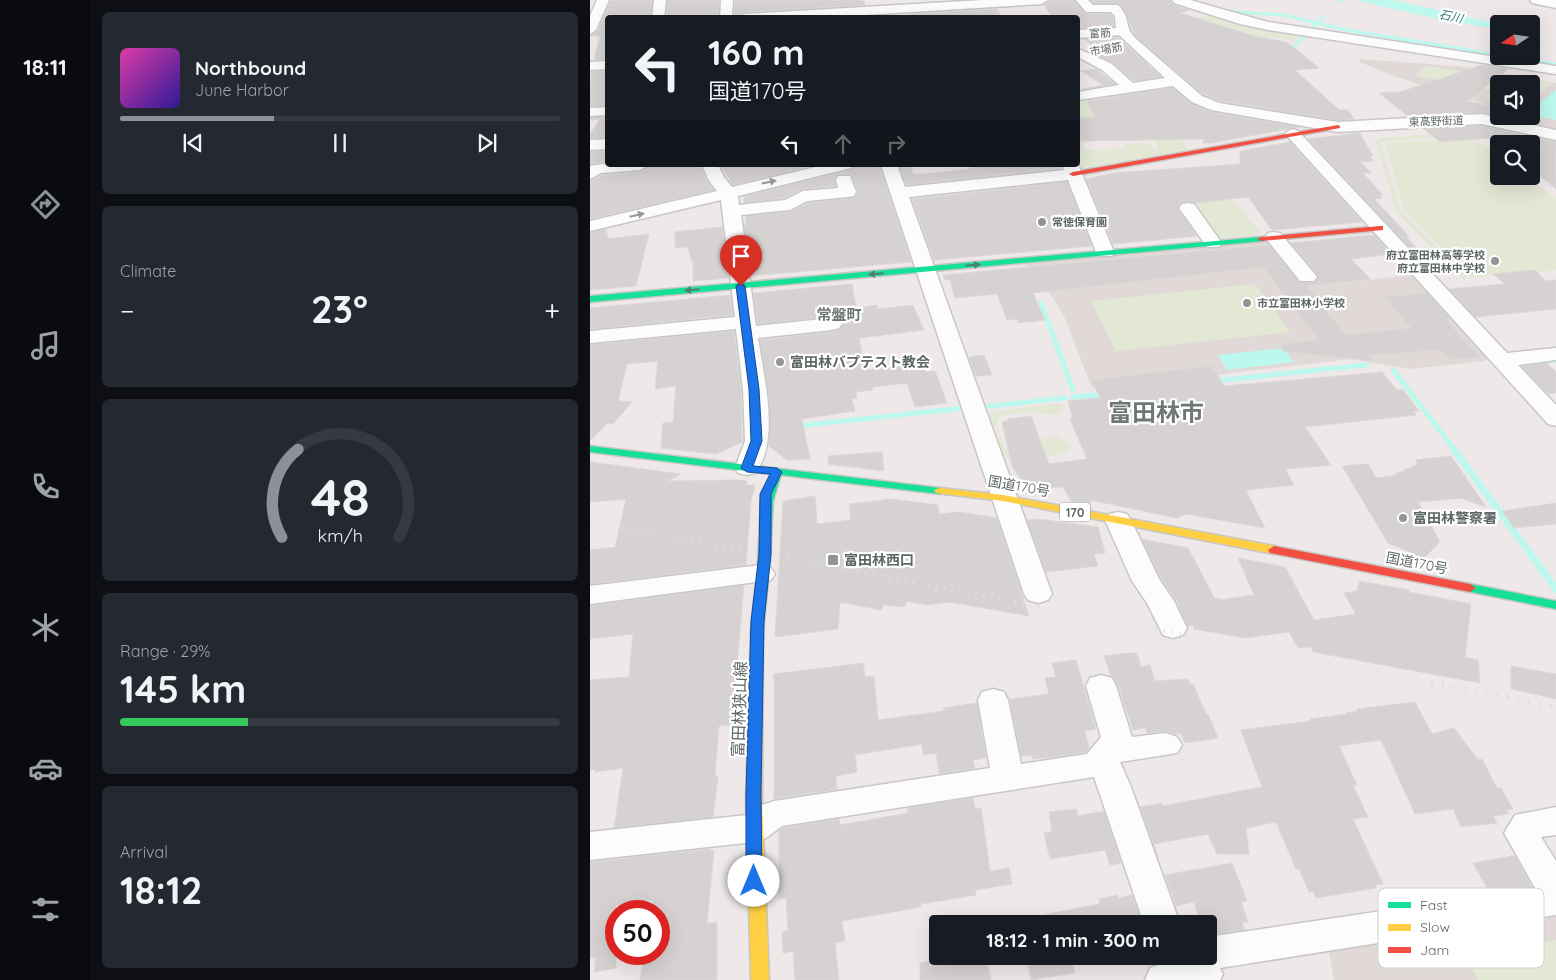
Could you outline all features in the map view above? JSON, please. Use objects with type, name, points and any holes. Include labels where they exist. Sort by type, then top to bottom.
[{"type":"main road","points":[[1072,170],[1338,127]]},
{"type":"main road","points":[[590,299],[1380,228]]},
{"type":"main road","name":"国道170号","points":[[590,449],[1003,498],[1556,605]]},
{"type":"main road","name":"富田林狭山線","points":[[760,980],[754,881],[758,621],[765,554],[766,494],[777,472]]},
{"type":"street","points":[[603,0],[591,28],[605,26]]},
{"type":"street","points":[[658,15],[660,0]]},
{"type":"street","points":[[726,15],[727,0]]},
{"type":"street","points":[[788,0],[789,15]]},
{"type":"street","points":[[800,15],[853,10],[919,8],[976,2],[1042,0]]},
{"type":"street","points":[[1082,0],[1090,9],[1114,8],[1121,16],[1122,31]]},
{"type":"street","points":[[1178,0],[1244,21],[1307,33],[1556,70]]},
{"type":"street","points":[[1536,0],[1556,4]]},
{"type":"street","points":[[976,2],[984,15]]},
{"type":"street","name":"富筋","points":[[1080,34],[1122,31]]},
{"type":"street","name":"東高野街道","points":[[1122,31],[1134,44],[1203,103],[1338,127],[1482,119],[1556,134]]},
{"type":"street","name":"市場筋","points":[[1117,46],[1134,44]]},
{"type":"street","name":"市場筋","points":[[1080,55],[1100,49]]},
{"type":"street","points":[[1080,55],[1106,67],[1115,74],[1118,80],[1131,88]]},
{"type":"street","points":[[590,66],[605,65]]},
{"type":"street","points":[[1080,96],[1176,81]]},
{"type":"street","points":[[590,112],[605,111]]},
{"type":"street","points":[[1293,134],[1455,312],[1556,419]]},
{"type":"street","points":[[590,145],[605,144]]},
{"type":"street","points":[[590,174],[596,169],[618,167]]},
{"type":"street","points":[[711,167],[716,179],[728,192],[754,389],[756,441],[747,468]]},
{"type":"street","points":[[890,167],[1003,498],[1038,594]]},
{"type":"street","points":[[590,226],[716,197],[808,169],[850,182]]},
{"type":"street","points":[[900,193],[1072,170],[1105,252]]},
{"type":"street","points":[[731,211],[790,205],[803,196],[850,182]]},
{"type":"street","points":[[1188,208],[1214,243]]},
{"type":"street","points":[[1274,237],[1307,276]]},
{"type":"street","points":[[590,337],[832,324]]},
{"type":"street","points":[[1502,360],[1556,354]]},
{"type":"street","points":[[1118,520],[1146,581],[1160,601],[1173,628]]},
{"type":"street","points":[[590,595],[762,574]]},
{"type":"street","points":[[1102,686],[1117,739],[1101,758],[1101,764],[1108,771],[1115,787],[1159,915]]},
{"type":"street","points":[[994,700],[1008,779]]},
{"type":"street","points":[[590,846],[754,828],[774,814],[1008,779],[1166,745]]},
{"type":"street","points":[[1556,821],[1527,825],[1521,833],[1556,892]]},
{"type":"street","points":[[1217,958],[1378,930]]},
{"type":"street","points":[[1164,980],[1192,965]]},
{"type":"shaded area","points":[[1360,59],[1468,67],[1512,75],[1490,75],[1490,106],[1390,75],[1360,62]]},
{"type":"shaded area","points":[[1540,80],[1556,83],[1556,132],[1524,125],[1540,125]]},
{"type":"shaded area","name":"市立富田林小学校","points":[[1275,240],[1311,286],[1413,275],[1488,359],[1485,361],[1410,369],[1351,359],[1096,389],[1091,386],[1064,316],[1047,289],[1023,263]]},
{"type":"shaded area","points":[[1556,905],[1556,980],[1334,980],[1328,946],[1378,937],[1378,968],[1544,968],[1544,907]]},
{"type":"green space","points":[[1217,14],[1303,33],[1294,41],[1271,37],[1266,42],[1200,18]]},
{"type":"green space","points":[[1425,66],[1490,76],[1490,90],[1415,76]]},
{"type":"green space","points":[[1540,81],[1553,83],[1540,93]]},
{"type":"green space","points":[[1087,97],[1090,105],[1127,116],[1080,117],[1080,98]]},
{"type":"green space","points":[[1445,133],[1461,136],[1380,142],[1400,211],[1468,279],[1464,280],[1437,250],[1434,250],[1396,212],[1376,141],[1381,138]]},
{"type":"green space","points":[[1181,136],[1186,147],[1191,150],[1082,168],[1080,162],[1080,138],[1086,150],[1126,148],[1124,144],[1148,143],[1155,150],[1159,150],[1153,137]]},
{"type":"green space","points":[[1437,140],[1440,143],[1465,140],[1477,142],[1490,148],[1490,185],[1538,185],[1556,198],[1556,270],[1471,278],[1404,210],[1385,143]]},
{"type":"green space","points":[[1230,196],[1260,232],[1252,233],[1254,235],[1217,239],[1193,208],[1196,204]]},
{"type":"green space","points":[[1255,284],[1290,332],[1116,351],[1091,301]]},
{"type":"green space","points":[[1054,403],[1062,405],[1061,412],[1052,415],[1023,412],[1000,416],[995,427],[987,422],[989,414],[996,412]]},
{"type":"green space","points":[[1056,436],[1066,441],[1071,449],[1047,457],[1021,459],[1004,457],[998,446],[998,437],[1002,438],[1005,449],[1012,450]]},
{"type":"green space","points":[[1556,940],[1556,980],[1478,980],[1473,968],[1544,968],[1544,943]]},
{"type":"water","name":"石川","points":[[1355,0],[1393,0],[1490,22],[1490,28],[1446,21]]},
{"type":"water","points":[[1556,90],[1556,120],[1540,117],[1540,103]]},
{"type":"water","points":[[1284,348],[1294,362],[1227,370],[1218,355]]},
{"type":"building","points":[[611,0],[652,0],[650,15],[605,15],[605,59],[594,60],[600,36],[590,36],[598,31]]},
{"type":"building","points":[[668,0],[719,0],[718,15],[666,15]]},
{"type":"building","points":[[735,0],[860,0],[864,1],[865,5],[745,12],[734,15]]},
{"type":"building","points":[[1050,0],[1074,0],[1086,14],[1110,14],[1113,17],[1114,26],[1080,28],[1080,15],[1051,15],[1044,5]]},
{"type":"building","points":[[1091,0],[1170,0],[1173,5],[1190,10],[1180,13],[1258,37],[1287,42],[1319,68],[1295,70],[1339,110],[1348,110],[1354,119],[1338,120],[1220,101],[1203,94],[1135,36],[1126,13],[1119,4],[1094,3]]},
{"type":"building","points":[[997,9],[1000,15],[910,15]]},
{"type":"building","points":[[1118,37],[1161,77],[1134,81],[1113,63],[1091,52],[1100,51],[1084,39]]},
{"type":"building","points":[[1482,65],[1508,69],[1500,75],[1490,75],[1490,83],[1467,101],[1490,106],[1490,114],[1482,112],[1408,116],[1379,93],[1400,92]]},
{"type":"building","points":[[1096,69],[1115,84],[1082,89],[1103,85],[1081,71]]},
{"type":"building","points":[[605,71],[605,105],[590,106],[591,72]]},
{"type":"building","points":[[1172,88],[1191,103],[1211,112],[1299,127],[1211,143],[1203,143],[1203,139],[1081,141],[1080,118],[1095,117],[1087,101]]},
{"type":"building","points":[[605,117],[605,137],[590,138],[590,134],[600,119],[590,120],[590,118]]},
{"type":"building","points":[[1482,126],[1524,135],[1490,135],[1490,138],[1440,142],[1424,129]]},
{"type":"building","points":[[1360,133],[1373,156],[1369,156],[1374,161],[1360,162],[1372,173],[1363,173],[1383,195],[1380,195],[1382,198],[1374,199],[1409,236],[1406,236],[1419,251],[1414,252],[1308,139]]},
{"type":"building","points":[[1540,139],[1556,142],[1556,189],[1540,176]]},
{"type":"building","points":[[1290,142],[1362,222],[1272,230],[1248,197],[1195,203],[1188,201],[1180,203],[1177,208],[1197,236],[1113,244],[1086,179],[1115,173],[1240,164],[1240,151]]},
{"type":"building","points":[[605,151],[605,161],[590,164],[590,152]]},
{"type":"building","points":[[647,167],[701,167],[706,180],[714,190],[590,219],[590,181],[602,175],[640,172]]},
{"type":"building","points":[[721,167],[808,167],[733,185]]},
{"type":"building","points":[[853,167],[880,167],[911,262],[751,276],[744,224],[746,224],[746,216],[790,212],[808,203],[854,198],[858,191],[851,174],[838,174],[834,179],[836,186],[803,189],[784,198],[744,203],[744,196],[851,170]]},
{"type":"building","points":[[900,167],[911,167],[913,174],[970,169],[970,167],[1061,168],[906,185]]},
{"type":"building","points":[[1067,182],[1092,246],[934,260],[912,199]]},
{"type":"building","points":[[722,227],[728,278],[693,281],[693,260],[691,260],[688,247],[675,248],[675,232]]},
{"type":"building","points":[[606,229],[608,239],[649,234],[636,286],[590,290],[590,233]]},
{"type":"building","points":[[1374,235],[1392,254],[1351,259],[1370,279],[1307,286],[1345,335],[1411,328],[1385,297],[1427,293],[1450,319],[1445,319],[1479,357],[1450,360],[1441,350],[1369,355],[1374,361],[1282,351],[1282,344],[1319,340],[1263,267],[1033,293],[1045,320],[1018,323],[1018,319],[1007,320],[997,294],[955,298],[950,280],[945,280],[943,275],[1269,245],[1299,282],[1314,283],[1318,276],[1291,243]]},
{"type":"building","points":[[1535,270],[1546,281],[1556,280],[1556,309],[1475,317],[1449,289],[1505,284],[1493,274]]},
{"type":"building","points":[[852,284],[856,308],[877,305],[878,309],[913,305],[924,330],[859,338],[865,370],[924,363],[926,372],[935,371],[947,403],[915,407],[907,383],[872,387],[873,390],[856,392],[857,398],[852,399],[855,411],[802,419],[810,459],[787,460],[769,446],[770,407],[760,340],[832,332],[840,330],[844,324],[840,318],[832,316],[758,324],[753,293]]},
{"type":"building","points":[[730,295],[733,315],[590,329],[590,308]]},
{"type":"building","points":[[734,331],[741,389],[742,442],[716,454],[661,448],[663,423],[673,422],[676,386],[655,389],[658,361],[627,364],[618,401],[632,402],[613,424],[608,423],[590,439],[590,345]]},
{"type":"building","points":[[984,355],[992,375],[976,376],[969,357]]},
{"type":"building","points":[[1547,363],[1556,372],[1556,393],[1548,394],[1522,366]]},
{"type":"building","points":[[1212,366],[1224,386],[1382,372],[1397,390],[1403,390],[1419,411],[1413,411],[1416,415],[1305,427],[1331,465],[1285,469],[1294,485],[1246,490],[1265,528],[1186,514],[1177,518],[1090,500],[1091,505],[1071,501],[1063,487],[1026,488],[1012,466],[1002,422],[1008,421],[1008,419],[1031,416],[1049,464],[1087,459],[1070,419],[1073,419],[1068,401],[1100,398],[1092,380]]},
{"type":"building","points":[[882,452],[884,471],[828,464],[828,456]]},
{"type":"building","points":[[1451,456],[1486,507],[1461,498],[1418,502],[1440,542],[1424,558],[1388,543],[1342,466],[1368,464],[1376,478],[1392,476],[1418,464],[1415,460]]},
{"type":"building","points":[[590,462],[681,474],[668,481],[738,480],[747,481],[746,485],[755,485],[751,501],[746,565],[590,584],[590,550],[615,547],[626,499],[590,502]]},
{"type":"building","points":[[815,496],[817,524],[851,520],[849,504],[892,499],[938,505],[939,514],[959,512],[997,518],[1029,616],[949,602],[926,605],[907,601],[904,607],[884,605],[881,610],[840,602],[838,629],[775,637],[783,501]]},
{"type":"building","points":[[1556,503],[1556,524],[1514,528],[1502,511]]},
{"type":"building","points":[[1038,519],[1098,527],[1105,553],[1094,554],[1098,566],[1046,572],[1027,520]]},
{"type":"building","points":[[1142,539],[1188,548],[1215,599],[1219,598],[1220,600],[1254,595],[1238,558],[1285,567],[1314,620],[1356,614],[1344,593],[1357,591],[1359,581],[1471,604],[1465,657],[1478,660],[1480,683],[1313,652],[1311,647],[1298,648],[1289,632],[1246,638],[1194,629],[1193,625],[1188,626],[1176,600],[1161,578]]},
{"type":"building","points":[[744,585],[737,665],[735,724],[719,726],[715,776],[718,776],[713,817],[614,828],[623,768],[595,772],[595,769],[590,770],[590,680],[629,677],[633,634],[590,639],[590,606]]},
{"type":"building","points":[[1137,653],[1141,667],[1150,665],[1155,681],[1188,679],[1190,684],[1193,684],[1218,738],[1185,743],[1181,733],[1175,734],[1166,731],[1147,733],[1145,728],[1133,730],[1118,685],[1111,676],[1104,656]]},
{"type":"building","points":[[1076,660],[1096,729],[1085,731],[1089,748],[1086,752],[1054,757],[1033,759],[1032,755],[1021,756],[1010,699],[1049,694],[1045,678],[1056,677],[1052,663]]},
{"type":"building","points":[[863,663],[865,677],[874,676],[878,720],[944,711],[943,708],[977,703],[986,758],[973,760],[975,768],[939,774],[936,753],[923,755],[922,744],[855,755],[857,772],[836,776],[837,789],[774,799],[774,674]]},
{"type":"building","points":[[1511,666],[1556,674],[1556,699],[1511,689]]},
{"type":"building","points":[[1415,702],[1432,734],[1454,728],[1478,760],[1482,759],[1497,788],[1501,788],[1513,809],[1506,810],[1509,814],[1493,816],[1497,823],[1461,827],[1453,809],[1415,814],[1381,740],[1339,746],[1357,785],[1353,785],[1368,817],[1353,819],[1383,884],[1375,885],[1376,888],[1316,898],[1313,891],[1309,892],[1299,869],[1296,869],[1276,822],[1246,828],[1249,854],[1217,854],[1208,834],[1154,844],[1158,857],[1140,807],[1162,803],[1163,806],[1262,787],[1241,730],[1311,721],[1310,719],[1347,714],[1358,711],[1357,709]]},
{"type":"building","points":[[973,798],[975,809],[981,808],[990,871],[1009,868],[1012,884],[975,890],[976,895],[921,904],[921,907],[842,921],[845,941],[835,943],[839,980],[795,980],[793,951],[783,953],[782,932],[788,930],[786,898],[779,899],[779,831],[783,828],[839,819],[840,825],[908,813],[907,808]]},
{"type":"building","points":[[1076,809],[1078,816],[1104,811],[1121,863],[1110,865],[1105,850],[1050,859],[1044,833],[1052,832],[1049,812]]},
{"type":"building","points":[[714,850],[707,924],[717,922],[717,980],[640,980],[642,965],[670,965],[670,900],[605,900],[605,965],[616,965],[616,968],[594,972],[596,958],[590,958],[590,862]]},
{"type":"building","points":[[1515,856],[1532,887],[1487,888],[1473,863]]},
{"type":"building","points":[[1232,863],[1247,901],[1241,902],[1248,922],[1242,923],[1245,930],[1217,934],[1217,915],[1198,915],[1194,902],[1176,906],[1165,875]]},
{"type":"building","points":[[1117,895],[1118,898],[1132,895],[1139,915],[1043,915],[1100,904],[1099,899]]},
{"type":"building","points":[[929,962],[929,965],[988,965],[991,980],[920,980],[920,963]]},
{"type":"building","points":[[1028,965],[1073,965],[1075,973],[1031,980]]},
{"type":"waterway","points":[[1339,2],[1343,0]]},
{"type":"waterway","points":[[1220,11],[1284,15],[1317,23]]},
{"type":"waterway","points":[[909,15],[908,13],[916,12]]},
{"type":"waterway","points":[[1317,23],[1324,16]]},
{"type":"waterway","points":[[1288,53],[1317,23]]},
{"type":"waterway","points":[[1317,23],[1346,30],[1490,54]]},
{"type":"waterway","points":[[1540,61],[1556,64]]},
{"type":"waterway","points":[[969,167],[981,182]]},
{"type":"waterway","points":[[1041,303],[1073,390]]},
{"type":"waterway","points":[[1540,362],[1556,360]]},
{"type":"waterway","points":[[1214,381],[1366,365]]},
{"type":"waterway","points":[[1394,371],[1454,449]]},
{"type":"waterway","points":[[1073,397],[1107,394]]},
{"type":"waterway","points":[[981,407],[1065,398]]},
{"type":"waterway","points":[[797,426],[964,408]]},
{"type":"waterway","points":[[1453,448],[1556,589]]},
{"type":"railway","points":[[590,522],[831,566],[1437,684]]},
{"type":"railway","points":[[1431,683],[1556,707]]},
{"type":"traffic: fast","points":[[590,299],[1261,239]]},
{"type":"traffic: fast","points":[[590,449],[940,491]]},
{"type":"traffic: fast","points":[[757,631],[764,561],[767,501],[777,472]]},
{"type":"traffic: fast","points":[[1470,588],[1556,605]]},
{"type":"traffic: slow","points":[[940,491],[1003,498],[1274,550]]},
{"type":"traffic: slow","points":[[757,631],[754,800],[760,980]]},
{"type":"traffic: jam","points":[[1073,174],[1338,127]]},
{"type":"traffic: jam","points":[[1261,239],[1380,228]]},
{"type":"traffic: jam","points":[[1274,550],[1470,588]]},
{"type":"place","name":"常徳保育園","points":[[1042,222]]},
{"type":"place","name":"府立富田林高等学校 府立富田林中学校","points":[[1495,261]]},
{"type":"place","name":"市立富田林小学校","points":[[1247,303]]},
{"type":"place","name":"富田林バプテスト教会","points":[[780,362]]},
{"type":"place","name":"富田林警察署","points":[[1403,518]]},
{"type":"place","name":"富田林西口","points":[[833,560]]},
{"type":"district","name":"常盤町","points":[[839,314]]},
{"type":"district","name":"富田林市","points":[[1156,412]]},
{"type":"route","points":[[741,286],[754,389],[756,441],[747,468],[777,472],[766,494],[765,554],[758,621],[753,793],[754,881]]}]
